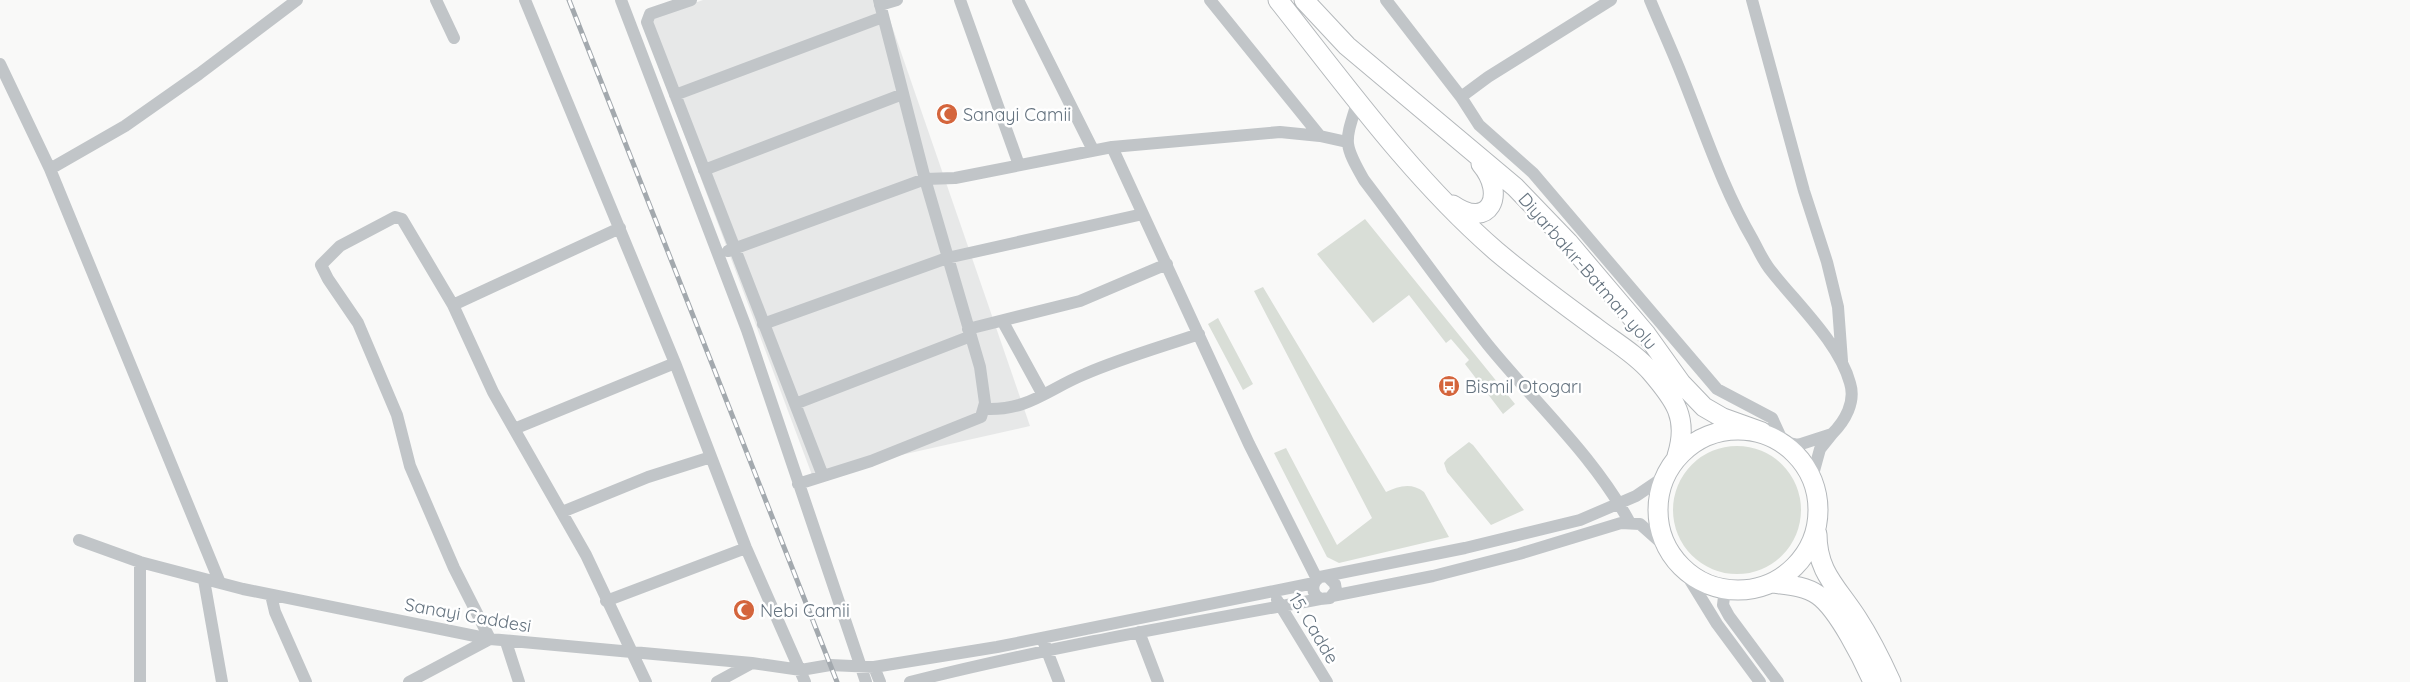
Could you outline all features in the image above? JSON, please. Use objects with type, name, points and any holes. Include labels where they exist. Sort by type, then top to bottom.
[{"type":"highway","name":"Diyarbakır-Batman yolu","points":[[1278,0],[1358,100],[1442,197],[1496,251],[1649,370],[1677,406],[1683,423],[1682,440],[1678,456]]},
{"type":"highway","name":"Diyarbakır-Batman yolu","points":[[1304,0],[1347,46],[1515,187],[1568,242],[1646,334],[1681,383],[1704,407],[1723,418],[1762,432]]},
{"type":"highway","points":[[1442,197],[1464,212],[1473,214],[1482,212],[1490,206],[1494,196],[1490,175],[1468,147]]},
{"type":"highway","points":[[1817,526],[1809,549],[1794,568],[1774,582],[1750,590],[1725,590],[1702,582],[1682,567],[1667,548],[1659,524],[1658,499],[1664,477],[1678,456],[1694,442],[1716,432],[1739,429],[1762,432],[1783,442],[1800,458],[1812,478],[1818,501],[1817,552],[1822,566],[1858,619],[1891,682]]},
{"type":"highway","points":[[1774,582],[1808,590],[1819,596],[1845,629],[1873,682]]},
{"type":"street","points":[[50,169],[125,126],[199,74],[297,0]]},
{"type":"street","points":[[436,0],[454,38]]},
{"type":"street","points":[[525,0],[675,363],[746,548],[803,676]]},
{"type":"street","points":[[623,0],[747,330],[866,682]]},
{"type":"street","points":[[691,0],[650,14],[647,18],[734,249],[823,476]]},
{"type":"street","points":[[675,95],[897,0]]},
{"type":"street","points":[[960,0],[1019,165]]},
{"type":"street","points":[[1018,0],[1093,150]]},
{"type":"street","points":[[1210,0],[1320,136]]},
{"type":"street","points":[[1386,0],[1461,97],[1479,125],[1532,173],[1717,389],[1772,418],[1783,442],[1798,445],[1832,434]]},
{"type":"street","points":[[1461,97],[1488,77],[1611,0]]},
{"type":"street","points":[[1650,0],[1681,73],[1716,168],[1739,214],[1770,271],[1815,324],[1842,362],[1851,384],[1851,398],[1844,421],[1820,449],[1812,478]]},
{"type":"street","points":[[1752,0],[1791,145],[1827,262],[1838,307],[1842,362]]},
{"type":"street","points":[[798,484],[871,461],[975,420],[981,417],[985,409],[980,367],[925,179],[880,7]]},
{"type":"street","points":[[0,64],[50,169],[220,583]]},
{"type":"street","points":[[704,170],[903,94]]},
{"type":"street","points":[[1358,100],[1347,142],[1349,153],[1364,180],[1488,345],[1587,460],[1620,504],[1630,523]]},
{"type":"street","points":[[718,254],[925,179],[955,178],[1112,146],[1280,132],[1320,136],[1347,142]]},
{"type":"street","points":[[1112,146],[1249,444],[1320,579]]},
{"type":"street","points":[[763,324],[947,258],[1143,214]]},
{"type":"street","points":[[409,682],[490,639],[454,568],[410,466],[397,415],[358,323],[328,279],[322,265],[340,246],[395,217],[402,219],[453,305],[494,392],[586,555],[606,601],[633,652],[646,682]]},
{"type":"street","points":[[453,305],[620,228]]},
{"type":"street","points":[[794,404],[970,332],[1080,301],[1167,264]]},
{"type":"street","points":[[1002,322],[1043,395]]},
{"type":"street","points":[[985,409],[1016,408],[1101,367],[1198,334]]},
{"type":"street","points":[[514,428],[675,363]]},
{"type":"street","points":[[562,512],[648,477],[710,457]]},
{"type":"street","points":[[910,682],[1045,645],[1320,579],[1580,520],[1620,504],[1664,477]]},
{"type":"street","points":[[1045,645],[1139,632],[1433,576],[1519,554],[1622,523],[1640,524],[1667,548]]},
{"type":"street","name":"Sanayi Caddesi","points":[[79,540],[140,562],[204,580],[490,639],[506,642],[752,663],[803,676],[830,665],[860,664],[874,666],[1045,645]]},
{"type":"street","points":[[606,601],[746,548]]},
{"type":"street","points":[[140,562],[140,682]]},
{"type":"street","points":[[1682,567],[1717,624],[1760,682]]},
{"type":"street","points":[[1320,579],[1313,590],[1326,597]]},
{"type":"street","points":[[1320,579],[1334,581],[1336,587],[1326,597]]},
{"type":"street","points":[[204,580],[222,682]]},
{"type":"street","points":[[1725,590],[1723,605],[1729,616],[1778,682]]},
{"type":"street","name":"15. Cadde","points":[[1272,591],[1327,682]]},
{"type":"street","points":[[271,595],[275,612],[306,682]]},
{"type":"street","points":[[1139,632],[1158,682]]},
{"type":"street","points":[[506,642],[519,682]]},
{"type":"street","points":[[1045,645],[1059,682]]},
{"type":"street","points":[[717,682],[752,663]]},
{"type":"street","points":[[874,666],[880,682]]},
{"type":"shaded area","points":[[703,0],[883,0],[1030,426],[812,475],[642,21]]},
{"type":"shaded area","points":[[1365,219],[1515,404],[1503,414],[1465,364],[1469,360],[1451,339],[1446,343],[1409,295],[1373,323],[1317,254]]},
{"type":"shaded area","points":[[1263,287],[1386,492],[1395,488],[1410,486],[1424,492],[1449,537],[1339,563],[1327,557],[1274,453],[1286,448],[1337,545],[1372,518],[1254,291]]},
{"type":"shaded area","points":[[1218,318],[1253,384],[1243,390],[1208,324]]},
{"type":"shaded area","points":[[1469,442],[1524,510],[1491,525],[1447,472],[1444,463]]},
{"type":"shaded area","points":[[1737,446],[1761,451],[1782,465],[1796,486],[1801,510],[1796,534],[1782,555],[1761,569],[1737,574],[1713,569],[1692,555],[1678,534],[1673,510],[1678,486],[1692,465],[1713,451]]},
{"type":"railway","points":[[569,0],[837,682]]},
{"type":"place","name":"Sanayi Camii","points":[[947,114]]},
{"type":"place","name":"Bismil Otogarı","points":[[1449,386]]},
{"type":"place","name":"Nebi Camii","points":[[744,610]]}]
